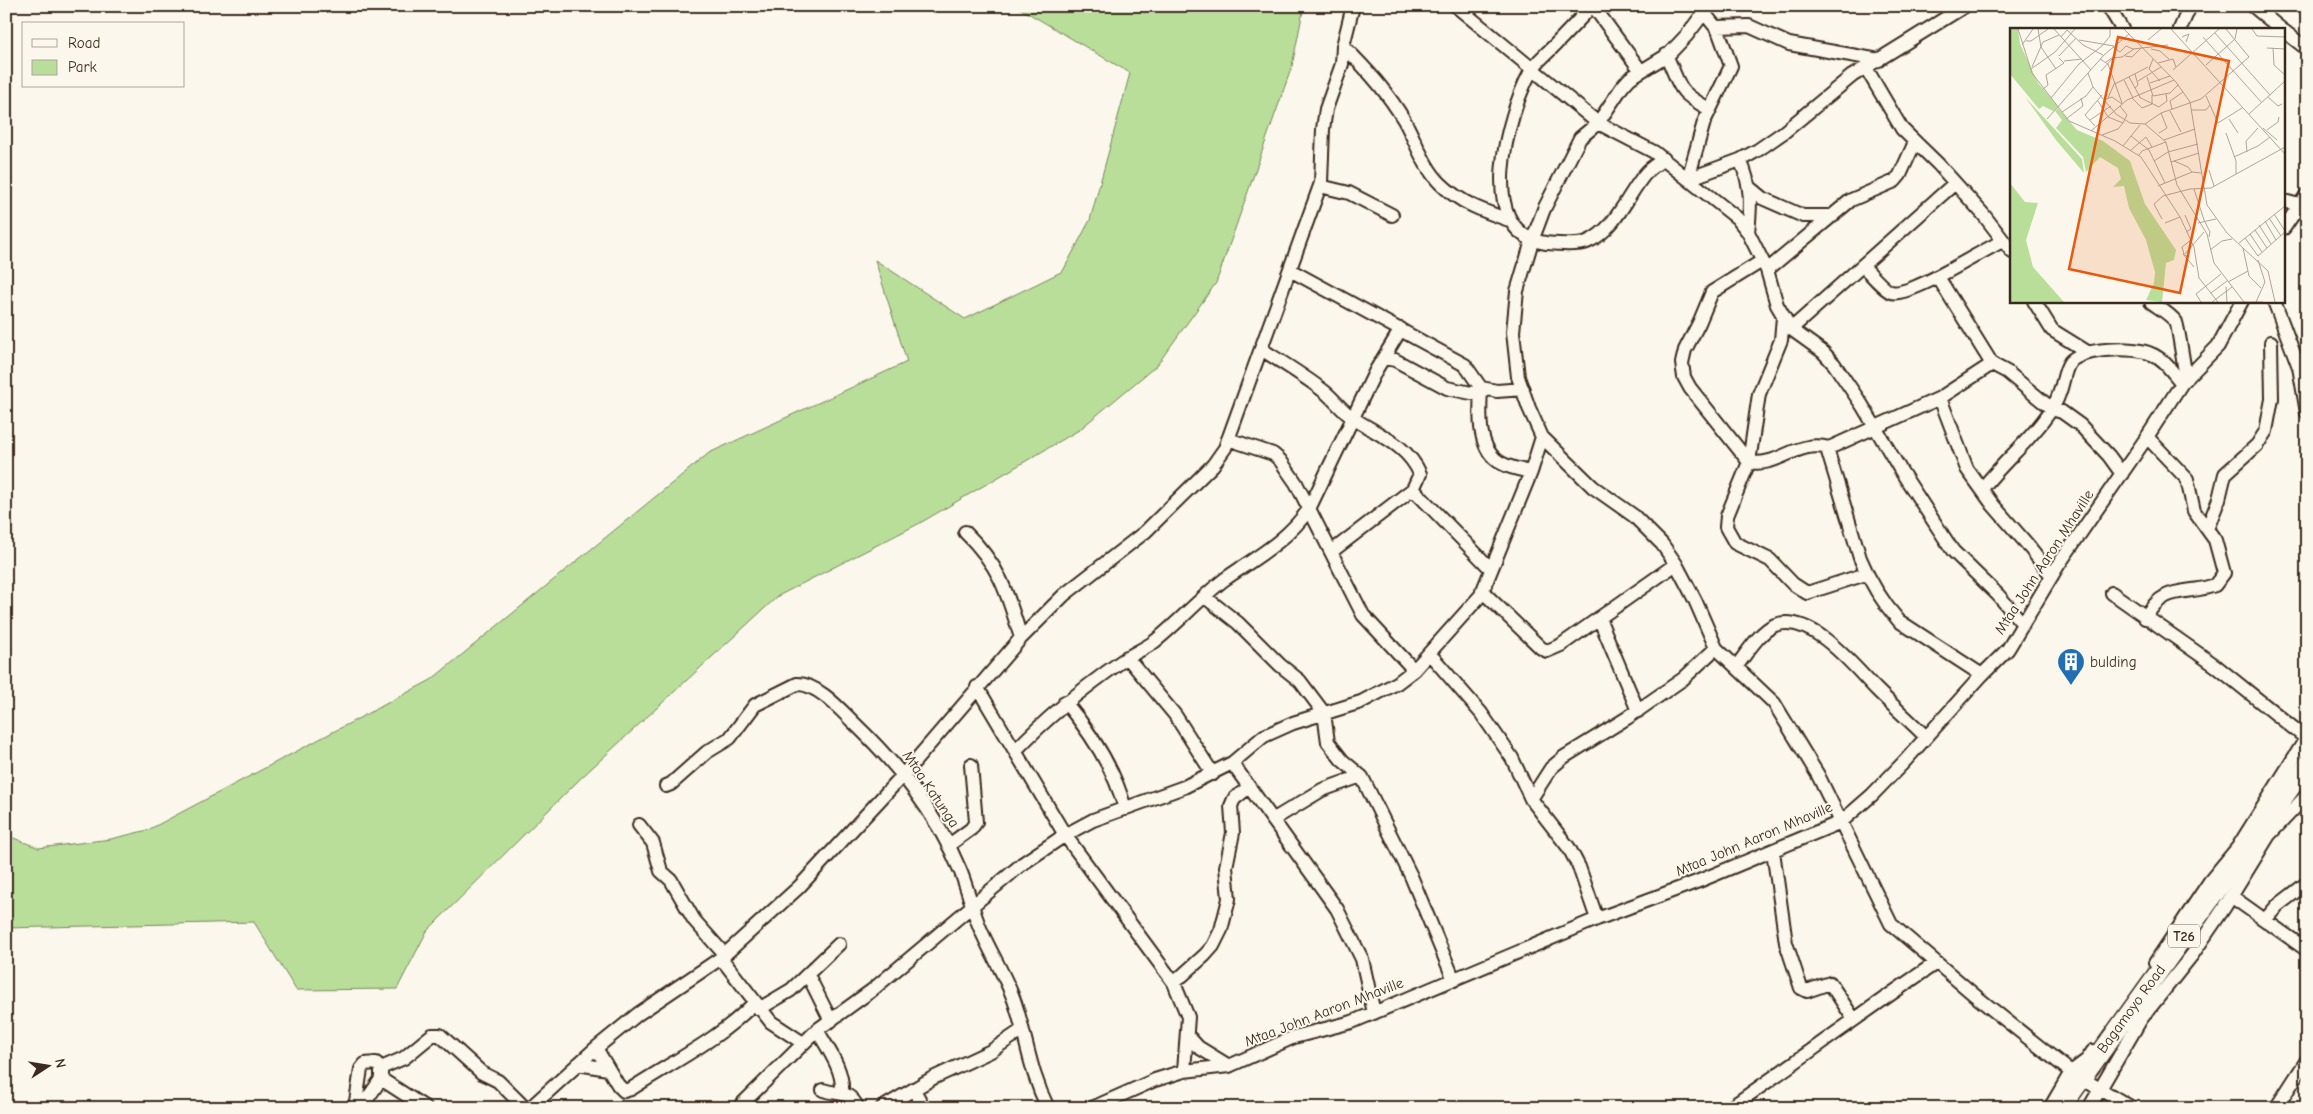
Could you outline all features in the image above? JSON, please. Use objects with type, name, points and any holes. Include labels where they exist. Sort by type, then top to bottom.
[{"type":"highway","name":"Bagamoyo Road","points":[[2061,1108],[2077,1074],[2307,765]]},
{"type":"street","points":[[530,1108],[596,1048],[638,1014],[723,957],[799,887],[903,775],[1021,638],[1064,595],[1146,532],[1213,465],[1225,448],[1320,186],[1326,109],[1342,64],[1343,46],[1354,6]]},
{"type":"street","points":[[1456,6],[1531,70],[1598,123],[1647,148],[1737,218],[1748,232],[1765,265],[1783,317],[1791,329],[1823,352],[1834,364],[1953,551],[1998,595],[2023,624]]},
{"type":"street","points":[[1641,71],[1593,6],[1531,70],[1521,90],[1504,158],[1501,187],[1509,220],[1520,233],[1532,241],[1551,243],[1588,242],[1620,214],[1644,175],[1664,160]]},
{"type":"street","points":[[1688,179],[1740,160],[1784,132],[1866,68],[1965,6]]},
{"type":"street","points":[[2108,6],[2121,28]]},
{"type":"street","points":[[2180,28],[2190,6]]},
{"type":"street","points":[[2253,6],[2280,28]]},
{"type":"street","points":[[1688,179],[1698,140],[1709,109],[1731,66],[1716,27],[1707,10],[1666,55],[1630,78],[1598,123],[1580,138],[1544,210],[1532,241],[1517,291],[1513,332],[1518,377],[1542,437],[1593,487],[1648,529],[1676,564],[1695,600],[1716,648],[1774,703],[1818,775],[1891,924],[1936,963],[2077,1074],[2132,1108]]},
{"type":"street","points":[[1716,27],[1749,26],[1789,44],[1879,60]]},
{"type":"street","points":[[2286,33],[2307,49]]},
{"type":"street","points":[[1343,46],[1375,80],[1402,117],[1429,170],[1440,183],[1462,201],[1509,220]]},
{"type":"street","points":[[1666,55],[1684,94],[1709,109]]},
{"type":"street","points":[[1653,65],[1673,71]]},
{"type":"street","points":[[1866,68],[1876,82],[1894,119],[1955,183],[2010,250]]},
{"type":"street","points":[[1915,142],[1900,175],[1895,181],[1851,200],[1833,216],[1765,265],[1712,292],[1700,323],[1685,350],[1682,363],[1684,377],[1690,388],[1749,462],[1757,464],[1801,447],[1814,445],[1829,448],[1940,398],[1992,364]]},
{"type":"street","points":[[1740,160],[1750,188],[1748,232]]},
{"type":"street","points":[[1791,329],[1955,183]]},
{"type":"street","points":[[1320,186],[1349,193],[1392,215]]},
{"type":"street","points":[[1750,188],[1762,198],[1804,216],[1833,216]]},
{"type":"street","points":[[2286,225],[2307,194]]},
{"type":"street","points":[[2286,202],[2299,205]]},
{"type":"street","points":[[1863,266],[1892,293],[1938,277],[1987,248],[2003,241]]},
{"type":"street","points":[[1290,270],[1401,329],[1435,351],[1465,365],[1481,392],[1479,418],[1488,450],[1500,463],[1531,472]]},
{"type":"street","points":[[1938,277],[1992,364],[2007,372],[2052,409],[2062,412],[2080,425],[2109,456],[2122,474]]},
{"type":"street","points":[[2035,302],[2052,330],[2089,353]]},
{"type":"street","points":[[2150,302],[2178,323],[2184,380]]},
{"type":"street","name":"Mtaa John Aaron Mhaville","points":[[1092,1108],[1155,1080],[1184,1071],[1229,1066],[1294,1037],[1352,1022],[1596,919],[1773,851],[1841,822],[1872,795],[1982,674],[2008,649],[2052,576],[2184,380],[2218,346],[2241,302]]},
{"type":"street","points":[[2274,302],[2299,367],[2307,413]]},
{"type":"street","points":[[1783,317],[1781,340],[1759,394],[1749,462],[1727,516],[1727,533],[1735,543],[1770,560],[1793,584],[1807,593],[1815,593],[1866,574]]},
{"type":"street","points":[[1014,751],[1065,702],[1151,644],[1177,624],[1225,579],[1258,558],[1299,524],[1309,509],[1384,358],[1401,329]]},
{"type":"street","points":[[2207,529],[2219,499],[2225,474],[2257,445],[2266,431],[2272,399],[2271,342]]},
{"type":"street","points":[[1261,349],[1326,392],[1354,419],[1380,433],[1412,460],[1420,474],[1413,489],[1331,552]]},
{"type":"street","points":[[1982,489],[1997,469],[2037,429],[2052,409],[2059,396],[2068,364],[2074,358],[2089,353],[2128,349],[2152,354],[2184,380]]},
{"type":"street","points":[[1384,358],[1395,360],[1447,388],[1481,392],[1523,388]]},
{"type":"street","points":[[1940,398],[1963,462],[1982,489],[2052,576]]},
{"type":"street","points":[[738,1108],[817,1030],[871,991],[1022,864],[1080,826],[1169,794],[1213,774],[1232,764],[1264,736],[1293,723],[1361,702],[1397,683],[1414,670],[1476,604],[1531,472],[1542,437]]},
{"type":"street","points":[[2146,618],[2159,600],[2181,590],[2208,587],[2223,577],[2224,570],[2218,547],[2194,510],[2187,479],[2147,437]]},
{"type":"street","points":[[1228,439],[1273,454],[1280,460],[1289,472],[1309,509],[1363,615],[1414,670]]},
{"type":"street","points":[[1829,448],[1828,456],[1866,574],[1891,612],[1899,621],[1982,674]]},
{"type":"street","points":[[1413,489],[1491,569]]},
{"type":"street","points":[[965,532],[980,546],[998,570],[1021,638]]},
{"type":"street","points":[[1482,591],[1541,648],[1547,651],[1561,645],[1676,564]]},
{"type":"street","points":[[2050,1108],[2087,1060],[2210,881],[2238,847],[2307,738],[2216,666],[2112,593]]},
{"type":"street","points":[[1205,597],[1238,623],[1280,665],[1300,681],[1324,713],[1328,742],[1342,760],[1360,776],[1411,876],[1454,980]]},
{"type":"street","points":[[1599,618],[1638,711]]},
{"type":"street","points":[[1736,667],[1765,632],[1776,625],[1790,624],[1808,629],[1837,648],[1926,737]]},
{"type":"street","points":[[1531,798],[1551,768],[1564,757],[1638,711],[1683,679],[1716,648]]},
{"type":"street","points":[[1429,653],[1493,730],[1512,758],[1531,798],[1569,848],[1579,867],[1596,919]]},
{"type":"street","points":[[1128,658],[1175,715],[1213,774]]},
{"type":"street","name":"Mtaa Katunga","points":[[666,786],[671,784],[707,752],[730,738],[755,705],[797,684],[804,683],[822,694],[847,715],[889,756],[940,827],[961,872],[970,906],[1013,998],[1034,1077],[1048,1108]]},
{"type":"street","points":[[977,687],[1065,836],[1174,984],[1188,1017],[1184,1071]]},
{"type":"street","points":[[1065,702],[1104,758],[1121,794],[1125,809]]},
{"type":"street","points":[[1232,764],[1274,819],[1337,909],[1362,959],[1374,1013]]},
{"type":"street","points":[[949,846],[971,830],[976,822],[971,765]]},
{"type":"street","points":[[1274,819],[1322,790],[1360,776]]},
{"type":"street","points":[[1174,984],[1214,946],[1221,930],[1229,898],[1226,867],[1233,833],[1231,806],[1234,799],[1249,787]]},
{"type":"street","points":[[2090,1108],[2141,1019],[2192,955],[2269,835],[2307,795]]},
{"type":"street","points":[[639,825],[652,843],[661,871],[671,880],[694,920],[723,957],[757,1006],[771,1022],[803,1043]]},
{"type":"street","points":[[1773,851],[1786,943],[1801,988],[1807,991],[1830,983],[1853,1018]]},
{"type":"street","points":[[2265,920],[2276,906],[2307,883]]},
{"type":"street","points":[[2231,896],[2307,950]]},
{"type":"street","points":[[596,1048],[621,1090],[631,1089],[704,1043],[757,1006],[791,990],[839,944]]},
{"type":"street","points":[[1730,1108],[1818,1047],[1853,1018],[1936,963]]},
{"type":"street","points":[[808,975],[831,1021]]},
{"type":"street","points":[[817,1030],[843,1081],[842,1093]]},
{"type":"street","points":[[882,1108],[933,1078],[991,1051],[1022,1030]]},
{"type":"street","points":[[361,1108],[381,1073],[404,1058],[432,1035],[440,1035],[482,1073],[498,1081],[525,1108]]},
{"type":"street","points":[[1188,1036],[1198,1047],[1229,1066]]},
{"type":"street","points":[[2276,1108],[2307,1060]]},
{"type":"street","points":[[355,1108],[362,1066],[372,1062],[381,1073],[426,1108]]},
{"type":"street","points":[[578,1064],[608,1069]]},
{"type":"street","points":[[824,1090],[852,1097],[858,1108]]},
{"type":"street","points":[[914,1090],[924,1108]]},
{"type":"green space","points":[[1016,6],[1304,6],[1292,66],[1216,283],[1157,365],[1079,430],[920,523],[778,596],[581,778],[427,931],[397,989],[296,990],[254,922],[6,928],[6,835],[39,848],[111,839],[148,830],[431,680],[709,453],[907,362],[875,260],[965,319],[1063,271],[1090,220],[1130,73]]},
{"type":"place","name":"bulding","points":[[2071,686]]}]
